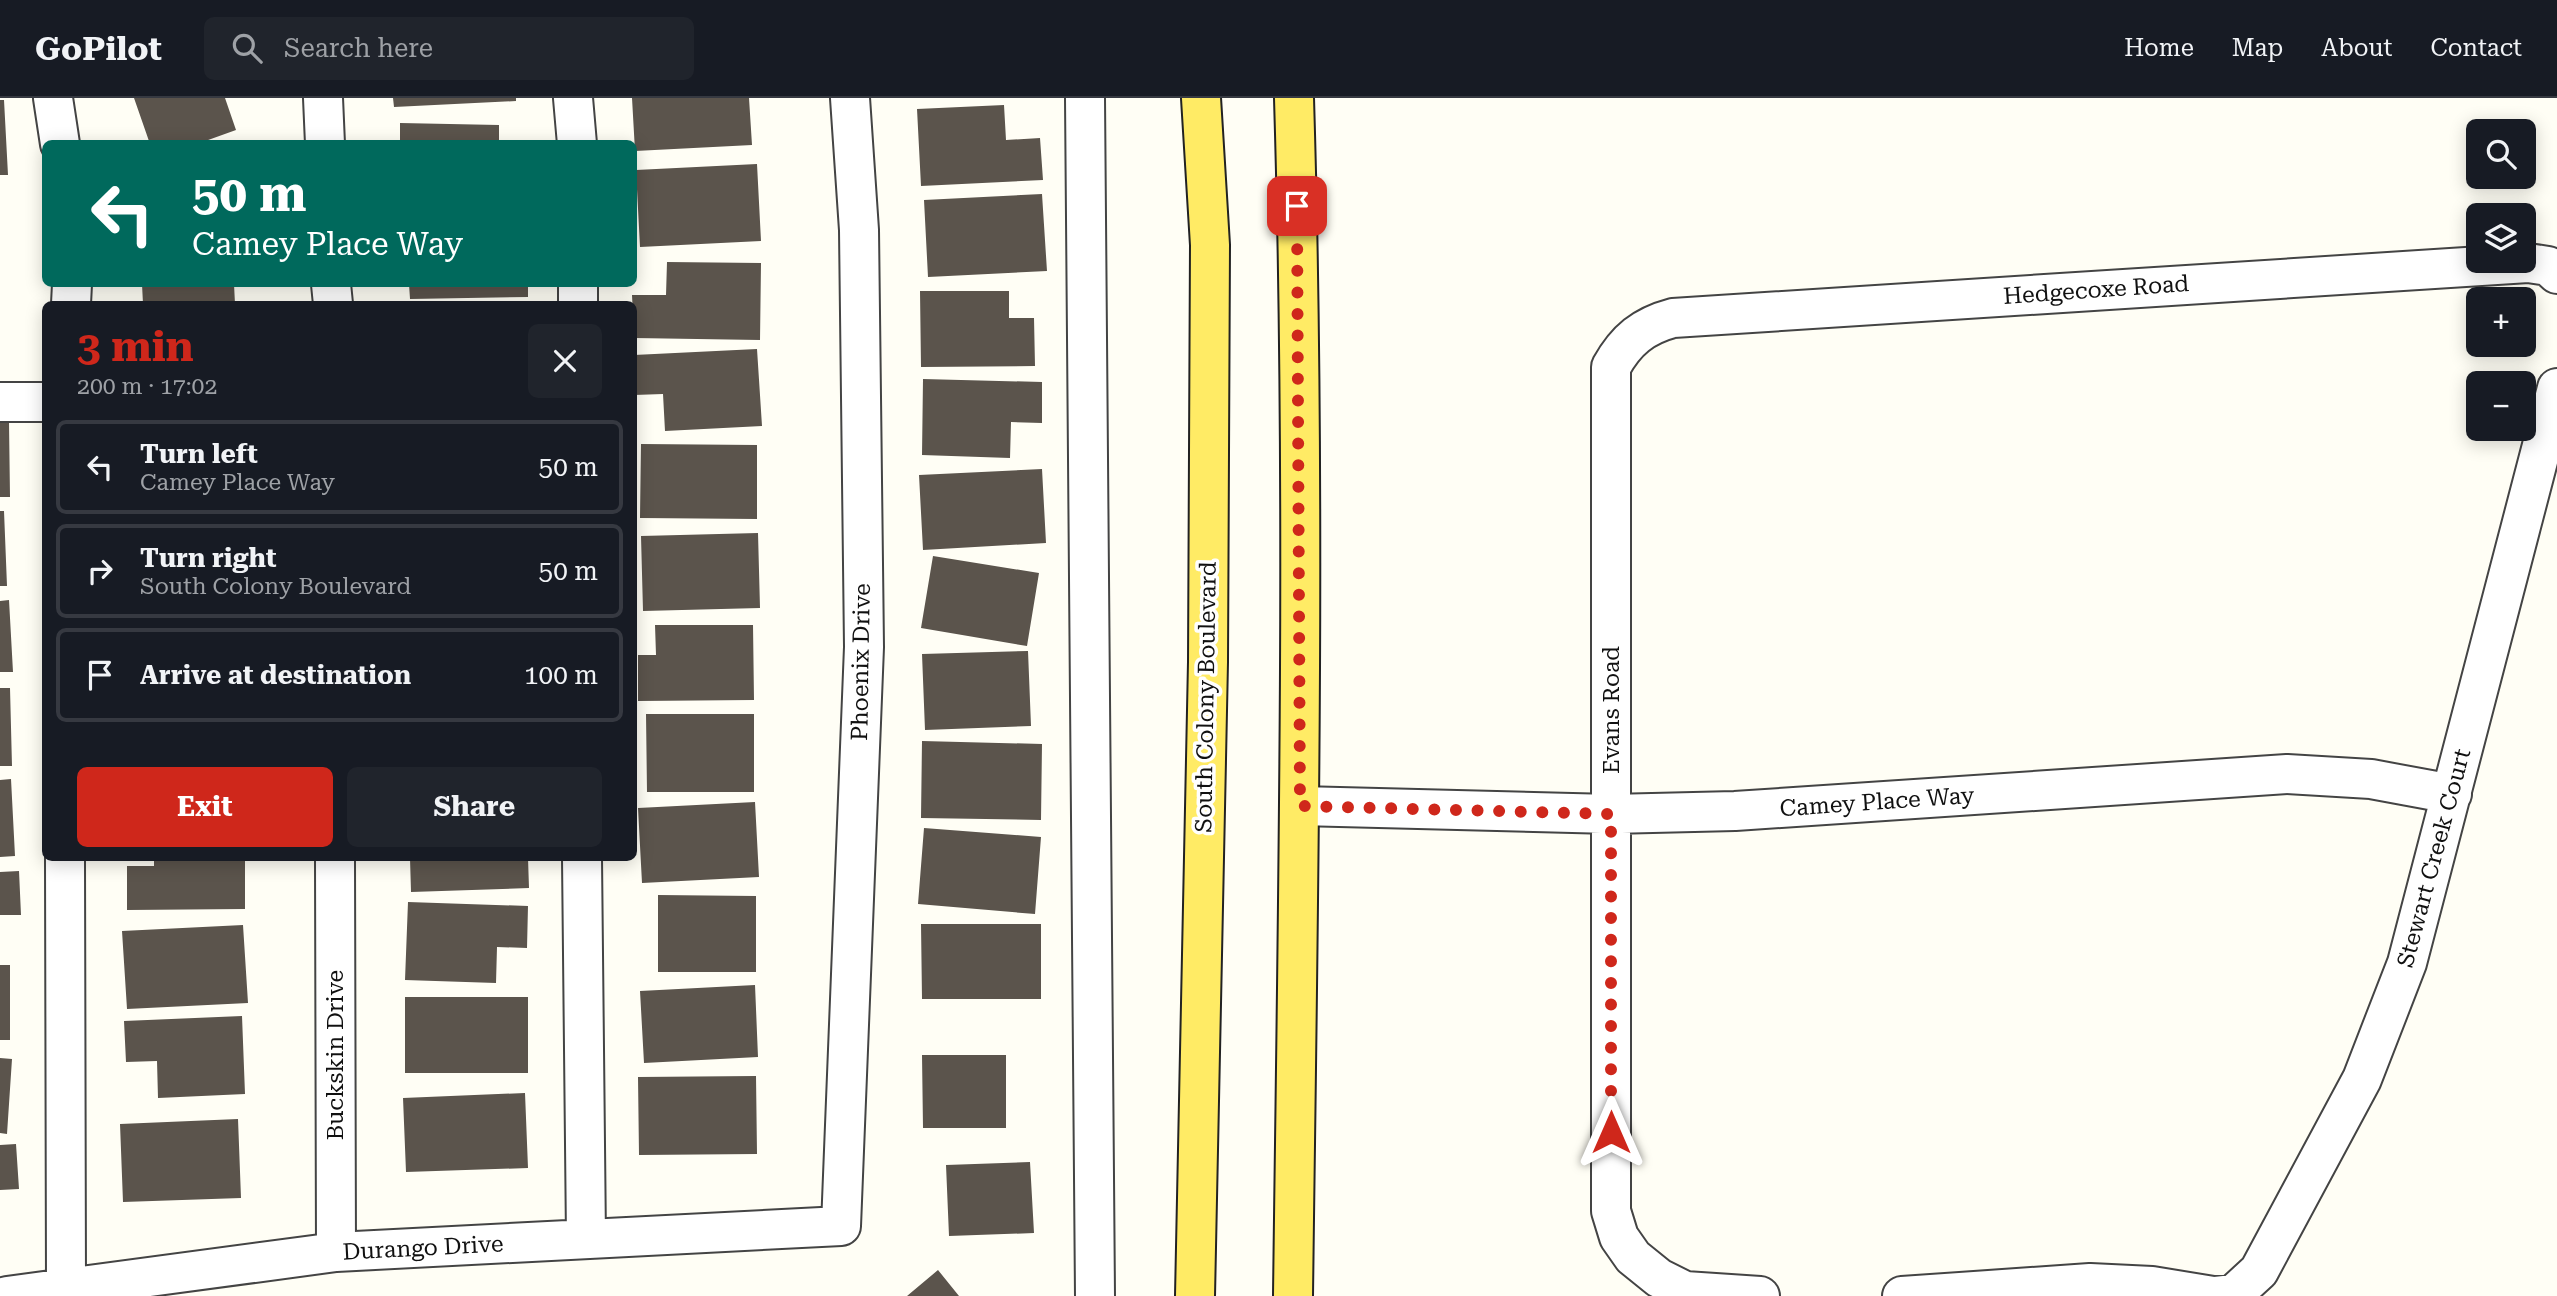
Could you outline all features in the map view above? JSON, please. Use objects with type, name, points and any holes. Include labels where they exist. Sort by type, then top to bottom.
[{"type":"main road","name":"South Colony Boulevard","points":[[1195,1296],[1208,662],[1210,246],[1201,98]]},
{"type":"main road","points":[[1293,1296],[1300,806],[1300,286],[1294,98]]},
{"type":"street","points":[[53,98],[59,140]]},
{"type":"street","points":[[323,98],[325,140]]},
{"type":"street","points":[[573,98],[577,140]]},
{"type":"street","name":"Phoenix Drive","points":[[841,1226],[864,647],[859,230],[850,98]]},
{"type":"street","points":[[1084,98],[1095,1296]]},
{"type":"street","name":"Hedgecoxe Road","points":[[1636,334],[1655,323],[1672,318],[2528,263],[2548,266],[2557,274]]},
{"type":"street","name":"Evans Road","points":[[1636,334],[1620,350],[1611,367],[1611,1211],[1619,1237],[1633,1257],[1659,1278],[1685,1291],[1760,1296]]},
{"type":"street","name":"Stewart Creek Court","points":[[2221,1295],[2259,1271],[2362,1079],[2407,963],[2557,387]]},
{"type":"street","points":[[0,402],[42,402]]},
{"type":"street","name":"Camey Place Way","points":[[1300,806],[1611,814],[1735,811],[2287,774],[2371,779],[2452,794]]},
{"type":"street","points":[[65,861],[66,1287]]},
{"type":"street","name":"Buckskin Drive","points":[[335,861],[335,1252]]},
{"type":"street","points":[[582,861],[586,1239]]},
{"type":"street","name":"Durango Drive","points":[[9,1296],[335,1252],[841,1226]]},
{"type":"street","points":[[1902,1296],[2026,1291],[2118,1283],[2221,1295]]},
{"type":"building","points":[[134,98],[225,98],[236,130],[208,140],[149,140]]},
{"type":"building","points":[[393,98],[516,98],[516,101],[394,107]]},
{"type":"building","points":[[632,98],[749,98],[752,145],[637,151],[637,140],[634,140]]},
{"type":"building","points":[[0,100],[4,100],[8,175],[0,175]]},
{"type":"building","points":[[1004,105],[1006,140],[1040,138],[1043,180],[921,186],[917,109]]},
{"type":"building","points":[[400,123],[499,125],[499,140],[400,140]]},
{"type":"building","points":[[757,164],[761,241],[640,247],[637,170]]},
{"type":"building","points":[[1042,194],[1047,271],[928,277],[924,200]]},
{"type":"building","points":[[667,262],[761,263],[760,340],[637,338],[637,301],[632,301],[632,295],[666,295]]},
{"type":"building","points":[[142,287],[234,287],[235,301],[143,301]]},
{"type":"building","points":[[409,287],[528,287],[528,297],[410,299]]},
{"type":"building","points":[[920,291],[1009,291],[1009,318],[1034,318],[1035,366],[921,367]]},
{"type":"building","points":[[757,349],[762,426],[665,431],[663,394],[637,395],[637,355]]},
{"type":"building","points":[[923,379],[1042,382],[1042,423],[1011,422],[1010,458],[922,455]]},
{"type":"building","points":[[0,422],[9,422],[10,497],[0,497]]},
{"type":"building","points":[[641,444],[757,445],[757,519],[640,518]]},
{"type":"building","points":[[1042,469],[1046,543],[923,550],[919,475]]},
{"type":"building","points":[[0,511],[4,511],[7,586],[0,586]]},
{"type":"building","points":[[758,533],[760,608],[643,611],[641,536]]},
{"type":"building","points":[[933,556],[1039,573],[1027,646],[921,628]]},
{"type":"building","points":[[9,600],[13,672],[0,672],[0,601]]},
{"type":"building","points":[[655,625],[753,625],[754,700],[638,701],[638,655],[656,655]]},
{"type":"building","points":[[1028,651],[1031,726],[925,730],[922,654]]},
{"type":"building","points":[[0,688],[10,688],[12,766],[0,766]]},
{"type":"building","points":[[646,714],[754,714],[754,792],[647,792]]},
{"type":"building","points":[[922,741],[1042,744],[1041,820],[921,818]]},
{"type":"building","points":[[11,779],[15,856],[0,857],[0,780]]},
{"type":"building","points":[[755,802],[759,877],[642,883],[638,808]]},
{"type":"building","points":[[924,828],[1041,837],[1035,914],[918,904]]},
{"type":"building","points":[[154,861],[245,861],[245,909],[127,910],[127,866],[154,866]]},
{"type":"building","points":[[410,861],[528,861],[529,888],[411,892]]},
{"type":"building","points":[[19,871],[21,915],[0,915],[0,872]]},
{"type":"building","points":[[658,895],[756,896],[756,972],[658,972]]},
{"type":"building","points":[[408,902],[528,906],[527,948],[497,947],[496,983],[405,980]]},
{"type":"building","points":[[921,924],[1041,924],[1041,999],[922,999]]},
{"type":"building","points":[[243,925],[248,1003],[127,1009],[122,931]]},
{"type":"building","points":[[0,965],[10,965],[10,1040],[0,1040]]},
{"type":"building","points":[[755,985],[758,1057],[644,1063],[640,991]]},
{"type":"building","points":[[405,997],[528,997],[528,1073],[405,1073]]},
{"type":"building","points":[[242,1016],[245,1094],[158,1098],[157,1061],[126,1062],[124,1021]]},
{"type":"building","points":[[922,1055],[1006,1055],[1006,1128],[923,1128]]},
{"type":"building","points":[[0,1058],[12,1059],[7,1134],[0,1133]]},
{"type":"building","points":[[756,1076],[757,1154],[639,1155],[638,1077]]},
{"type":"building","points":[[525,1093],[528,1168],[406,1172],[403,1098]]},
{"type":"building","points":[[238,1119],[241,1198],[123,1202],[120,1124]]},
{"type":"building","points":[[16,1144],[19,1189],[0,1190],[0,1145]]},
{"type":"building","points":[[1030,1162],[1034,1233],[949,1236],[946,1165]]},
{"type":"building","points":[[938,1270],[959,1296],[907,1296]]},
{"type":"route","points":[[1297,206],[1300,286],[1300,806],[1611,814],[1611,1132]]}]
